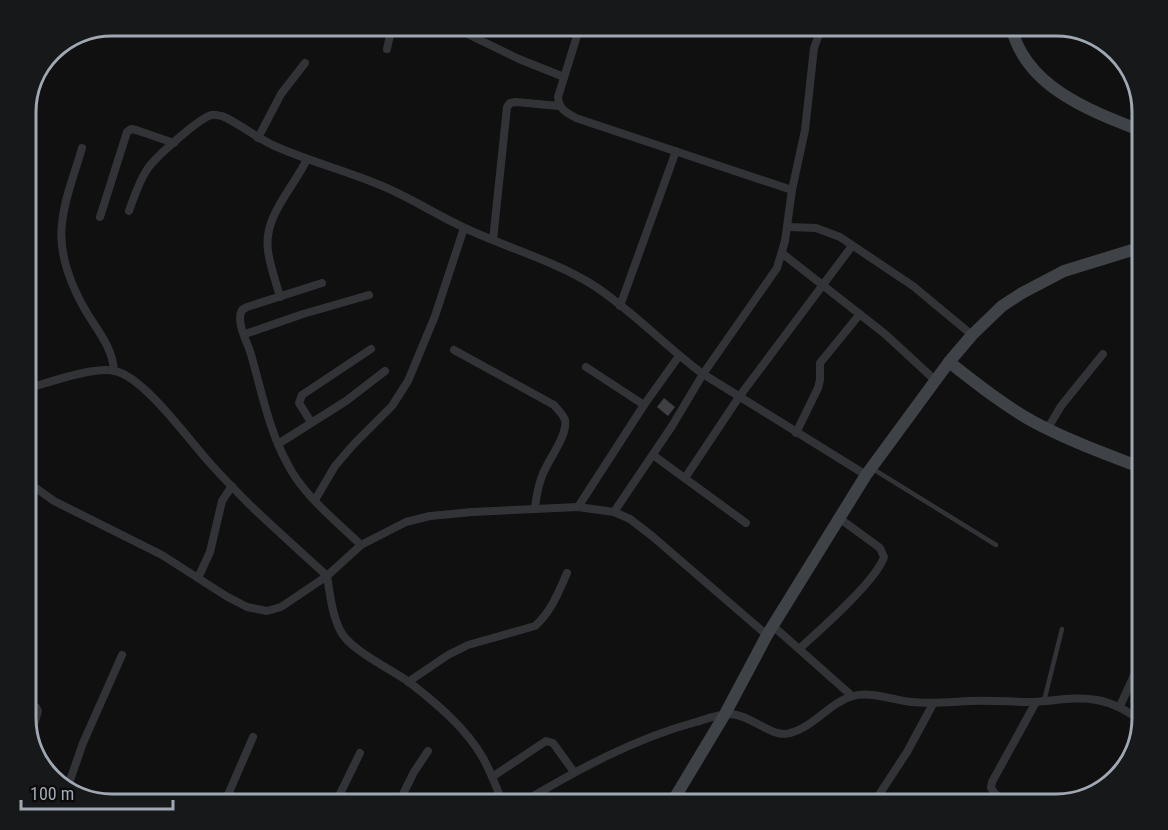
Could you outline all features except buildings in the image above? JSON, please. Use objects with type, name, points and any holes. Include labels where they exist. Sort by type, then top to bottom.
[{"type":"main road","points":[[1015,36],[1023,55],[1037,74],[1051,87],[1106,117],[1132,127]]},
{"type":"main road","points":[[677,794],[725,714],[770,630],[868,471],[949,362],[1002,306],[1064,271],[1132,250]]},
{"type":"main road","points":[[949,362],[995,398],[1034,422],[1132,463]]},
{"type":"street","points":[[387,49],[390,36]]},
{"type":"street","points":[[472,36],[564,77]]},
{"type":"street","points":[[577,36],[558,97],[559,106],[565,112],[576,118],[792,190]]},
{"type":"street","points":[[614,512],[653,455],[703,374],[777,268],[783,254],[788,226],[792,190],[805,130],[814,48],[818,36]]},
{"type":"street","points":[[258,138],[281,94],[305,63]]},
{"type":"street","points":[[493,240],[507,107],[516,102],[559,106]]},
{"type":"street","points":[[129,211],[148,168],[161,153],[202,119],[212,115],[231,120],[258,138],[307,159],[377,184],[420,203],[464,228],[569,271],[595,286],[703,374],[796,433],[868,471]]},
{"type":"street","points":[[100,217],[127,132],[131,129],[136,130],[174,143]]},
{"type":"street","points":[[82,148],[61,226],[62,249],[70,275],[85,309],[114,361],[114,371]]},
{"type":"street","points":[[620,306],[676,151]]},
{"type":"street","points":[[280,297],[268,252],[267,236],[280,203],[307,159]]},
{"type":"street","points":[[788,226],[828,231],[913,286],[972,336]]},
{"type":"street","points":[[315,500],[335,466],[392,406],[408,381],[432,325],[464,228]]},
{"type":"street","points":[[685,478],[739,397],[852,246]]},
{"type":"street","points":[[783,254],[885,334],[936,381]]},
{"type":"street","points":[[322,283],[242,310],[239,319],[266,410],[287,464],[315,500],[361,545]]},
{"type":"street","points":[[245,334],[369,295]]},
{"type":"street","points":[[796,433],[818,388],[820,363],[860,314]]},
{"type":"street","points":[[311,422],[299,403],[302,395],[371,349]]},
{"type":"street","points":[[454,350],[554,405],[562,414],[566,423],[563,436],[542,476],[535,508]]},
{"type":"street","points":[[1048,428],[1069,396],[1103,354]]},
{"type":"street","points":[[578,507],[644,405],[679,356]]},
{"type":"street","points":[[586,367],[644,405]]},
{"type":"street","points":[[36,386],[99,370],[114,371],[128,376],[141,386],[232,486],[327,576],[340,632],[354,646],[408,682],[440,708],[462,730],[483,757],[499,794]]},
{"type":"street","points":[[278,444],[355,395],[385,371]]},
{"type":"street","points":[[653,455],[746,523]]},
{"type":"street","points":[[198,578],[210,552],[220,507],[232,486]]},
{"type":"street","points":[[36,489],[54,501],[162,555],[226,596],[247,607],[267,611],[281,607],[327,576],[361,545],[406,522],[430,516],[535,508],[578,507],[614,512],[630,519],[770,630],[799,649],[852,696]]},
{"type":"street","points":[[799,649],[850,600],[884,557],[880,548],[839,518]]},
{"type":"street","points":[[408,682],[448,655],[468,645],[535,626],[544,619],[567,573]]},
{"type":"street","points":[[70,781],[83,743],[122,655]]},
{"type":"street","points":[[1120,706],[1132,681]]},
{"type":"street","points":[[537,794],[574,772],[640,741],[679,726],[725,714],[749,718],[770,731],[780,734],[790,733],[811,723],[852,696],[867,694],[933,704],[1077,698],[1120,706],[1132,714]]},
{"type":"street","points":[[995,794],[991,788],[992,782],[1040,701]]},
{"type":"street","points":[[880,794],[901,762],[933,704]]},
{"type":"street","points":[[228,794],[253,737]]},
{"type":"street","points":[[492,777],[546,741],[553,743],[574,772]]},
{"type":"street","points":[[403,794],[428,751]]},
{"type":"street","points":[[340,794],[360,753]]},
{"type":"lane","points":[[868,471],[996,545]]},
{"type":"lane","points":[[1040,701],[1062,629]]}]
